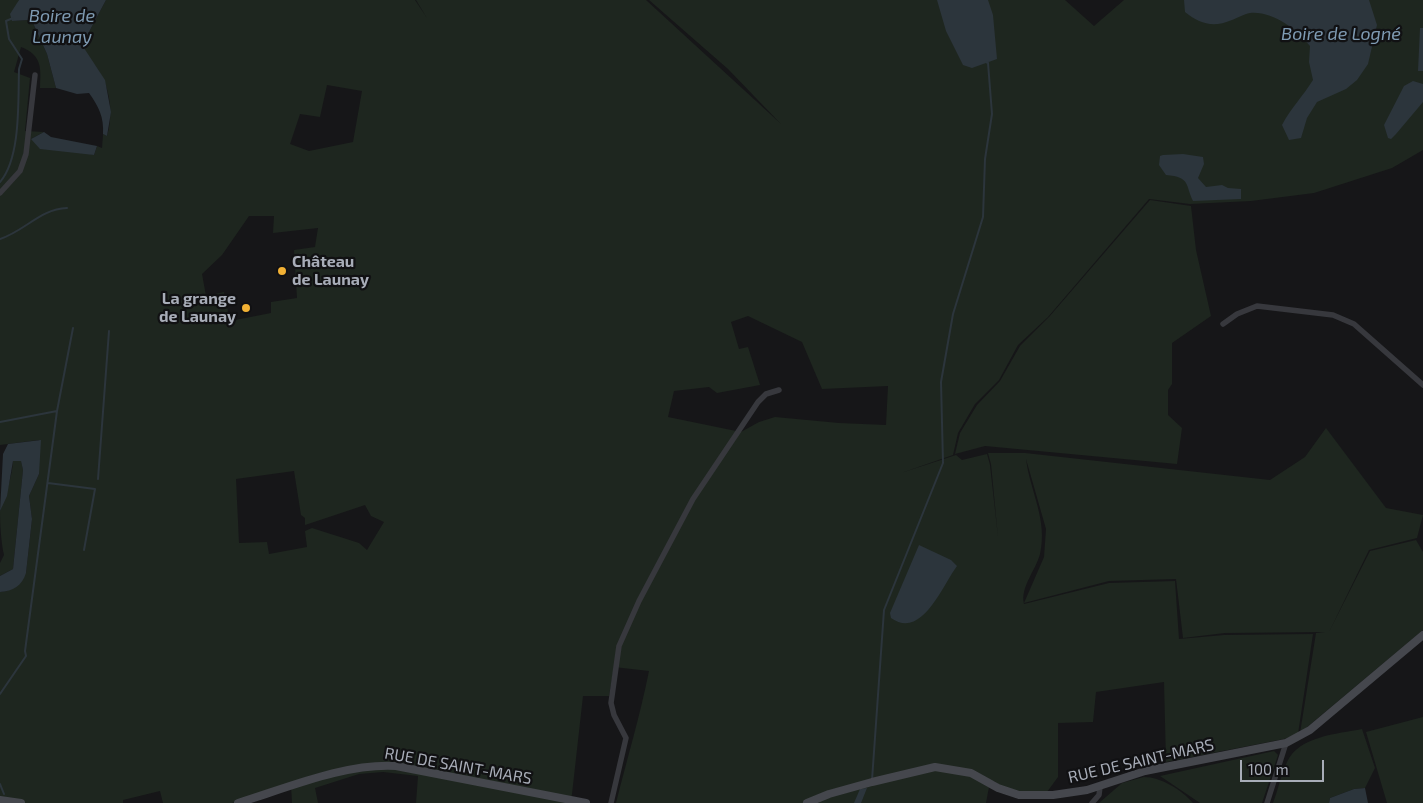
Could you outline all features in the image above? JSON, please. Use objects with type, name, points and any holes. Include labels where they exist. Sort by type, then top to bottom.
[{"type":"street","points":[[0,194],[20,171],[26,154],[35,75]]},
{"type":"street","points":[[1223,324],[1237,314],[1257,306],[1333,315],[1354,324],[1423,385]]},
{"type":"street","points":[[611,803],[626,738],[614,715],[612,703],[619,646],[639,601],[693,499],[758,402],[766,394],[779,390]]},
{"type":"street","name":"RUE DE SAINT-MARS","points":[[808,803],[829,794],[935,767],[971,773],[998,788],[1019,795],[1053,795],[1100,787],[1145,771],[1286,742],[1310,730],[1423,635]]},
{"type":"street","points":[[1267,803],[1286,742]]},
{"type":"street","name":"RUE DE SAINT-MARS","points":[[238,803],[350,770],[377,765],[396,766],[586,803]]},
{"type":"street","points":[[1092,803],[1099,795],[1100,787]]},
{"type":"street","points":[[0,800],[21,803]]},
{"type":"shaded area","points":[[0,0],[19,0],[12,21],[29,20],[33,23],[47,54],[56,88],[40,88],[40,68],[37,58],[21,47],[14,72],[30,78],[25,131],[44,132],[31,139],[94,155],[97,146],[102,148],[103,134],[107,136],[110,121],[110,105],[107,89],[99,71],[82,45],[106,0],[415,0],[427,18],[416,0],[646,0],[781,124],[728,69],[649,0],[1065,0],[1094,26],[1124,0],[1423,0],[1423,150],[1392,168],[1314,193],[1251,201],[1190,204],[1149,199],[1048,317],[1018,345],[999,380],[975,404],[958,433],[953,455],[901,473],[956,455],[962,460],[987,454],[990,465],[998,537],[991,464],[988,453],[1025,453],[1270,480],[1305,457],[1326,428],[1386,508],[1423,515],[1417,538],[1369,550],[1329,632],[1370,551],[1416,540],[1423,552],[1423,630],[1300,733],[1316,633],[1325,632],[1225,633],[1183,638],[1176,579],[1109,581],[1024,603],[1044,557],[1046,529],[1026,459],[1040,517],[1042,541],[1038,560],[1024,591],[1023,598],[1024,604],[1109,583],[1175,581],[1179,639],[1224,635],[1313,634],[1298,734],[1284,739],[1166,762],[1164,682],[1096,692],[1093,722],[1058,723],[1058,777],[1047,792],[1012,790],[994,781],[989,787],[986,803],[616,803],[649,671],[614,667],[609,696],[583,696],[571,803],[416,803],[418,776],[383,772],[359,774],[315,788],[318,803],[292,803],[291,785],[232,803],[163,803],[160,791],[123,800],[123,803],[0,803],[0,592],[7,591],[26,573],[32,519],[29,496],[39,474],[39,440],[0,445]],"holes":[[[327,85],[362,91],[353,142],[309,151],[290,144],[300,114],[320,117]],[[249,216],[274,216],[273,233],[318,228],[315,247],[294,250],[297,298],[271,302],[271,313],[230,321],[224,292],[206,296],[202,274],[222,255]],[[748,316],[802,342],[822,389],[888,386],[886,425],[775,417],[759,422],[741,432],[668,417],[674,391],[709,387],[717,393],[760,385],[748,347],[739,349],[731,322]],[[294,471],[301,515],[305,518],[305,525],[365,505],[371,516],[384,522],[367,550],[359,543],[312,528],[305,531],[307,547],[269,554],[267,542],[239,543],[236,479]]]},
{"type":"shaded area","points":[[1150,200],[1191,206],[1196,250],[1211,316],[1172,343],[1172,384],[1168,390],[1168,415],[1182,428],[1177,464],[985,446],[955,454],[960,433],[977,405],[1000,381],[1020,346],[1049,317]]},
{"type":"shaded area","points":[[21,460],[23,470],[13,569],[0,576],[0,563],[4,555],[0,511],[10,480],[13,461]]},
{"type":"shaded area","points":[[1423,717],[1423,803],[1387,803],[1366,732]]},
{"type":"shaded area","points":[[1362,729],[1375,768],[1365,788],[1354,789],[1330,798],[1329,803],[1273,803],[1287,762],[1300,747],[1309,741]]},
{"type":"shaded area","points":[[1274,751],[1278,755],[1262,803],[1200,803],[1160,776]]},
{"type":"shaded area","points":[[1144,777],[1157,779],[1171,785],[1193,803],[1099,803],[1122,783]]},
{"type":"water","name":"Boire de Launay","points":[[19,0],[106,0],[82,45],[105,80],[111,112],[107,136],[103,134],[103,122],[100,112],[89,93],[77,94],[56,88],[47,54],[33,23],[29,20],[12,21],[10,14]]},
{"type":"water","points":[[937,0],[988,0],[993,15],[997,59],[972,68],[963,65],[946,31]]},
{"type":"water","name":"Boire de Logné","points":[[1184,0],[1369,0],[1377,25],[1368,64],[1357,80],[1346,89],[1317,102],[1307,118],[1301,138],[1289,140],[1282,125],[1313,80],[1309,62],[1310,46],[1298,33],[1283,22],[1259,13],[1250,13],[1219,24],[1201,22],[1185,12]]},
{"type":"water","points":[[1420,28],[1423,28],[1423,71],[1418,71]]},
{"type":"water","points":[[1413,81],[1423,84],[1423,102],[1396,134],[1391,139],[1388,138],[1384,125],[1404,86]]},
{"type":"water","points":[[44,132],[51,137],[97,146],[94,155],[40,149],[31,139]]},
{"type":"water","points":[[1183,154],[1203,157],[1204,164],[1198,178],[1206,187],[1222,185],[1228,188],[1241,189],[1241,199],[1193,201],[1186,183],[1180,178],[1166,175],[1159,165],[1160,156]]},
{"type":"water","points":[[41,440],[39,474],[29,496],[32,519],[26,573],[16,587],[0,592],[0,576],[13,569],[23,470],[21,461],[13,461],[7,496],[0,511],[3,454],[8,444]]},
{"type":"water","points":[[919,545],[951,560],[957,566],[930,608],[912,622],[902,623],[891,618],[890,613]]},
{"type":"water","points":[[867,788],[861,803],[854,803],[860,789]]},
{"type":"water","points":[[1365,788],[1368,803],[1329,803],[1330,798],[1354,789]]},
{"type":"waterway","points":[[0,182],[7,172],[12,159],[17,128],[19,69],[22,59],[9,39],[6,21],[13,18]]},
{"type":"waterway","points":[[872,780],[884,610],[943,463],[941,382],[953,314],[983,217],[985,159],[992,114],[988,63],[986,62]]},
{"type":"waterway","points":[[0,239],[49,212],[67,208]]},
{"type":"waterway","points":[[57,411],[73,328]]},
{"type":"waterway","points":[[98,479],[109,331]]},
{"type":"waterway","points":[[0,422],[57,411],[25,651],[26,656],[0,694]]},
{"type":"waterway","points":[[48,483],[95,489],[84,550]]},
{"type":"waterway","points":[[0,784],[4,794]]},
{"type":"place","name":"Château de Launay","points":[[282,271]]},
{"type":"place","name":"La grange de Launay","points":[[246,308]]}]
